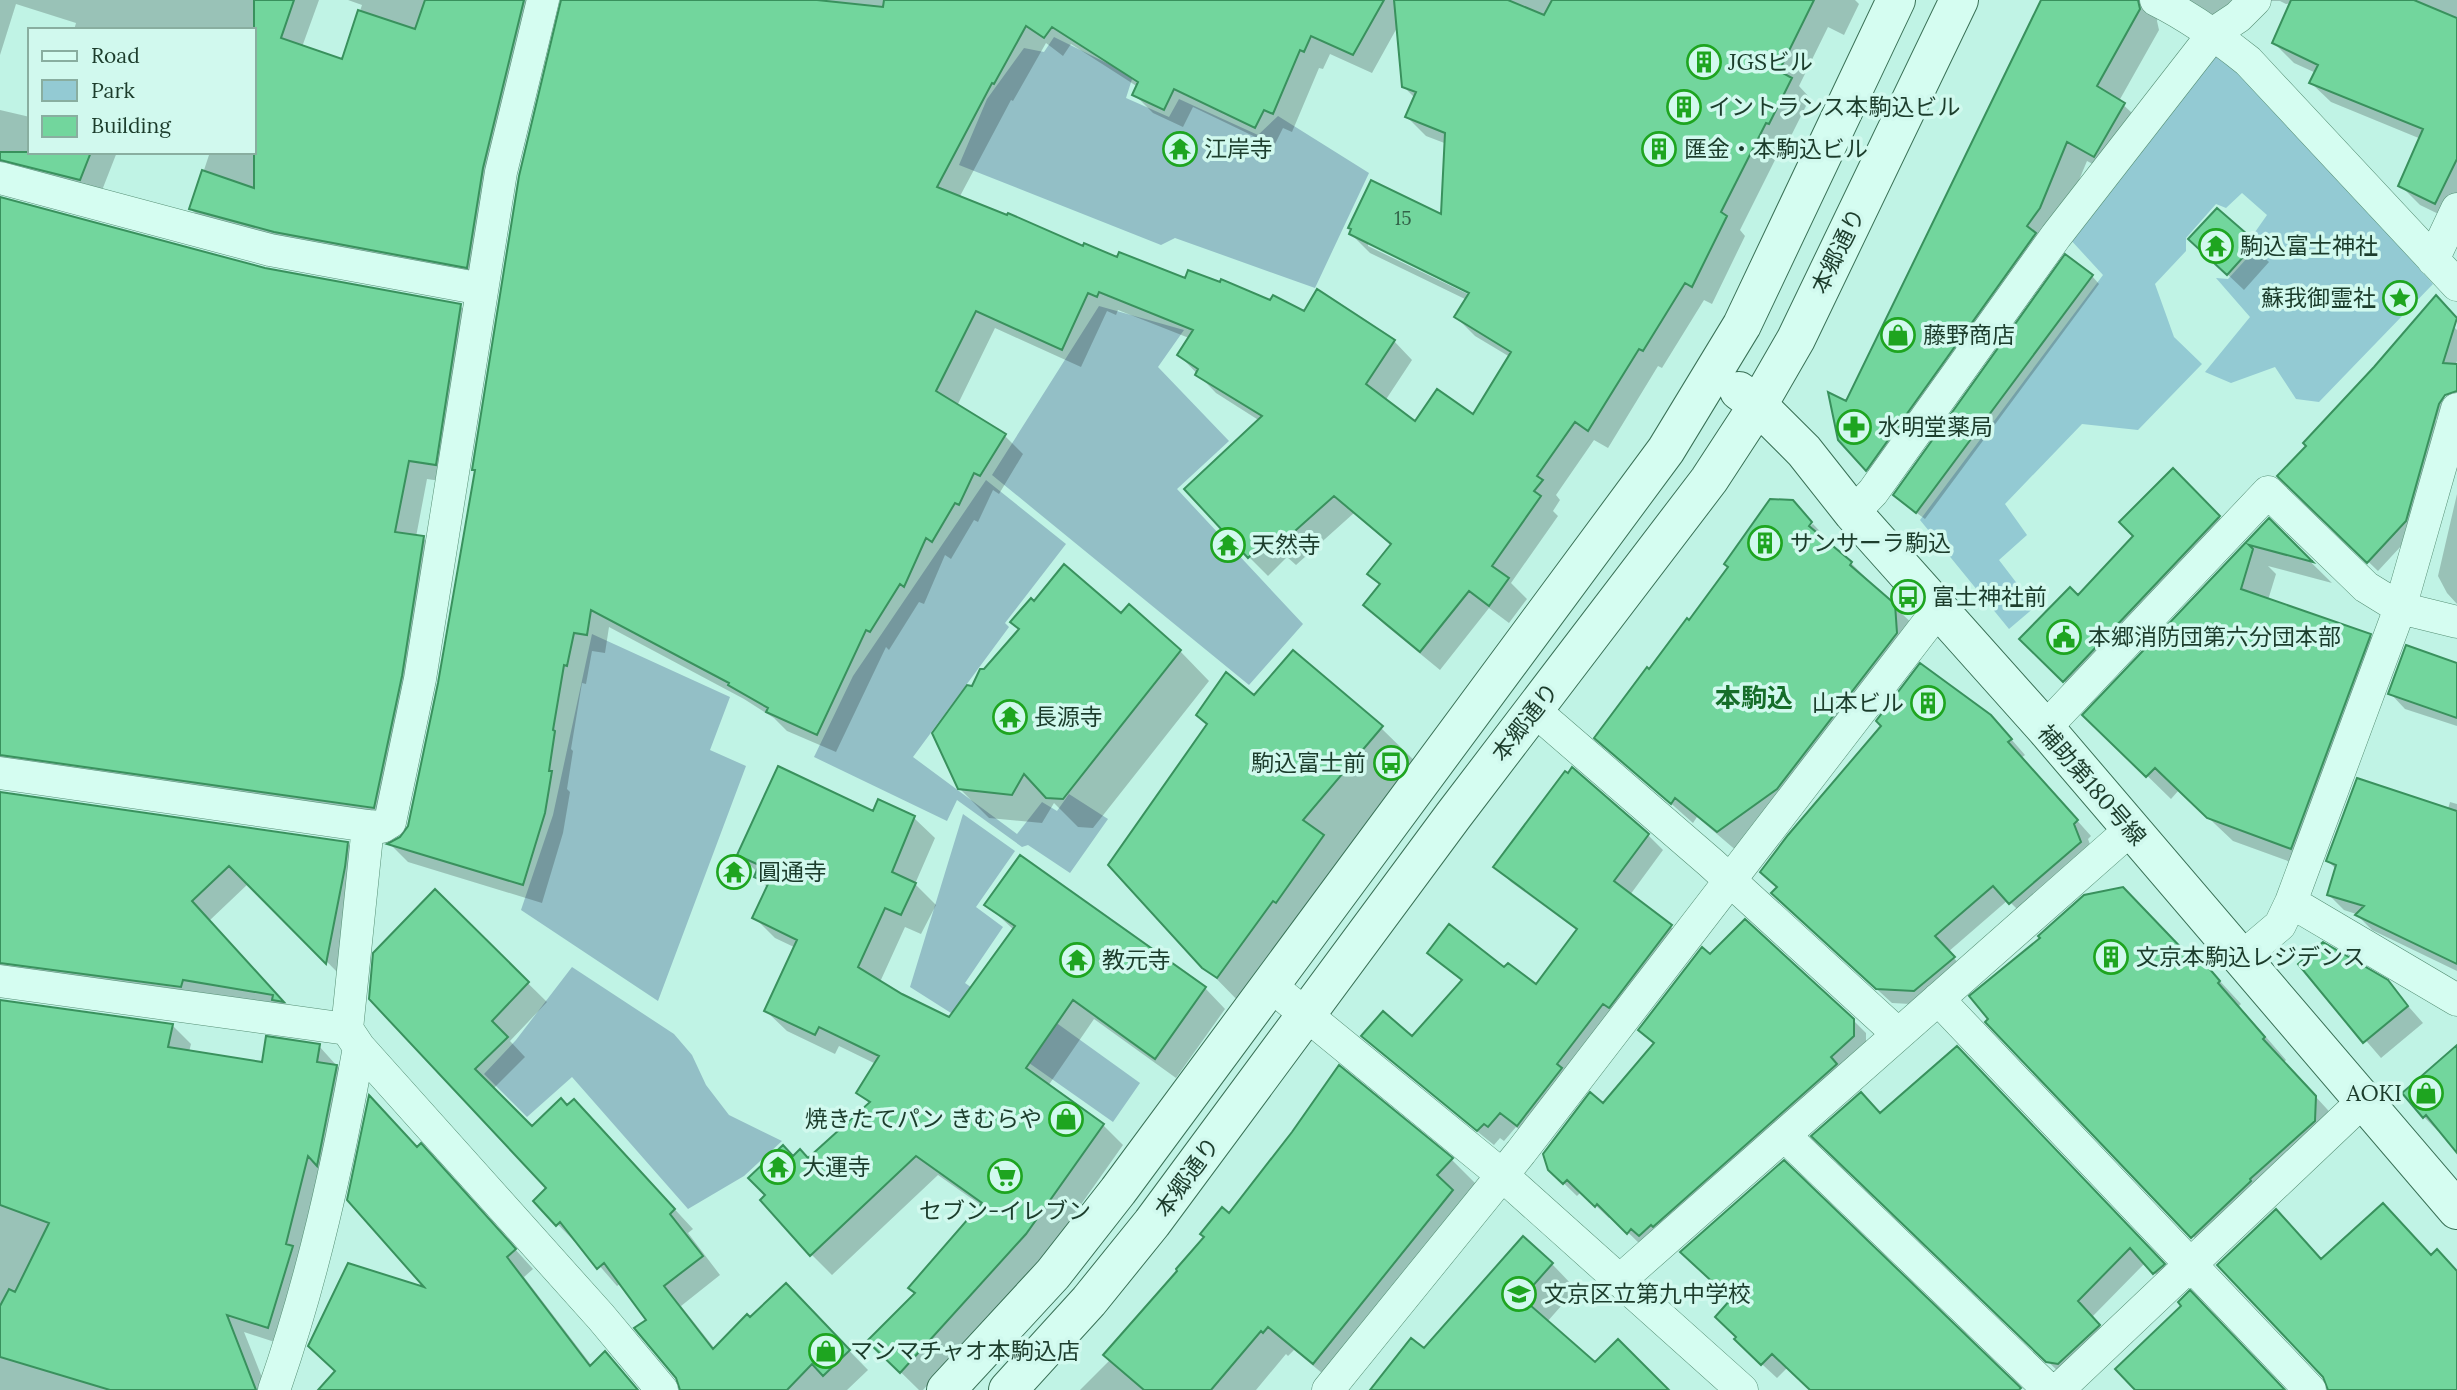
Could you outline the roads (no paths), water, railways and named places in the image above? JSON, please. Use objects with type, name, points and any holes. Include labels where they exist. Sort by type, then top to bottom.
[{"type":"main road","name":"本郷通り","points":[[946,1390],[1053,1274],[1118,1191],[1666,450],[1742,325],[1896,0]]},
{"type":"main road","name":"本郷通り","points":[[1007,1390],[1089,1301],[1152,1223],[1453,816],[1709,480],[1758,405],[1796,339],[1959,0]]},
{"type":"main road","name":"補助第180号線","points":[[1716,371],[1758,405],[1804,451],[1853,513],[2045,728],[2457,1210]]},
{"type":"street","points":[[0,773],[368,826],[382,827],[390,822],[419,679],[501,172],[543,0]]},
{"type":"street","points":[[2156,0],[2187,15],[2248,61],[2457,285]]},
{"type":"street","points":[[1853,513],[1873,492],[2056,236],[2214,33],[2238,17],[2255,0]]},
{"type":"street","points":[[0,178],[270,250],[482,289]]},
{"type":"street","points":[[2433,260],[2457,209]]},
{"type":"street","points":[[2241,958],[2280,925],[2291,902],[2400,608],[2457,409]]},
{"type":"street","points":[[2045,728],[2268,492],[2365,587],[2400,608],[2457,622]]},
{"type":"street","points":[[1328,1390],[1502,1175],[1938,610]]},
{"type":"street","points":[[1534,710],[1730,880],[1898,1034]]},
{"type":"street","points":[[274,1390],[327,1210],[353,1038],[368,826]]},
{"type":"street","points":[[1619,1281],[2131,829]]},
{"type":"street","points":[[2291,902],[2457,1000]]},
{"type":"street","points":[[0,981],[353,1038],[601,1317],[662,1390]]},
{"type":"street","points":[[1271,986],[1502,1175],[1742,1390]]},
{"type":"street","points":[[1938,999],[2310,1390]]},
{"type":"street","points":[[2058,1390],[2364,1100]]},
{"type":"street","points":[[1784,1135],[2049,1390]]},
{"type":"place","name":"JGSビル","points":[[1704,62]]},
{"type":"place","name":"イントランス本駒込ビル","points":[[1684,107]]},
{"type":"place","name":"江岸寺","points":[[1180,149]]},
{"type":"place","name":"匯金・本駒込ビル","points":[[1659,149]]},
{"type":"place","name":"駒込富士神社","points":[[2216,246]]},
{"type":"place","name":"蘇我御霊社","points":[[2400,298]]},
{"type":"place","name":"藤野商店","points":[[1898,335]]},
{"type":"place","name":"水明堂薬局","points":[[1854,427]]},
{"type":"place","name":"サンサーラ駒込","points":[[1765,543]]},
{"type":"place","name":"天然寺","points":[[1228,545]]},
{"type":"place","name":"富士神社前","points":[[1908,597]]},
{"type":"place","name":"本郷消防団第六分団本部","points":[[2064,637]]},
{"type":"place","name":"山本ビル","points":[[1928,703]]},
{"type":"place","name":"長源寺","points":[[1010,717]]},
{"type":"place","name":"駒込富士前","points":[[1391,763]]},
{"type":"place","name":"圓通寺","points":[[734,872]]},
{"type":"place","name":"文京本駒込レジデンス","points":[[2111,957]]},
{"type":"place","name":"教元寺","points":[[1077,960]]},
{"type":"place","name":"AOKI","points":[[2426,1093]]},
{"type":"place","name":"焼きたてパン きむらや","points":[[1066,1119]]},
{"type":"place","name":"大運寺","points":[[778,1167]]},
{"type":"place","name":"セブン-イレブン","points":[[1005,1176]]},
{"type":"place","name":"文京区立第九中学校","points":[[1519,1294]]},
{"type":"place","name":"マンマチャオ本駒込店","points":[[826,1351]]},
{"type":"district","name":"本駒込","points":[[1754,698]]}]
